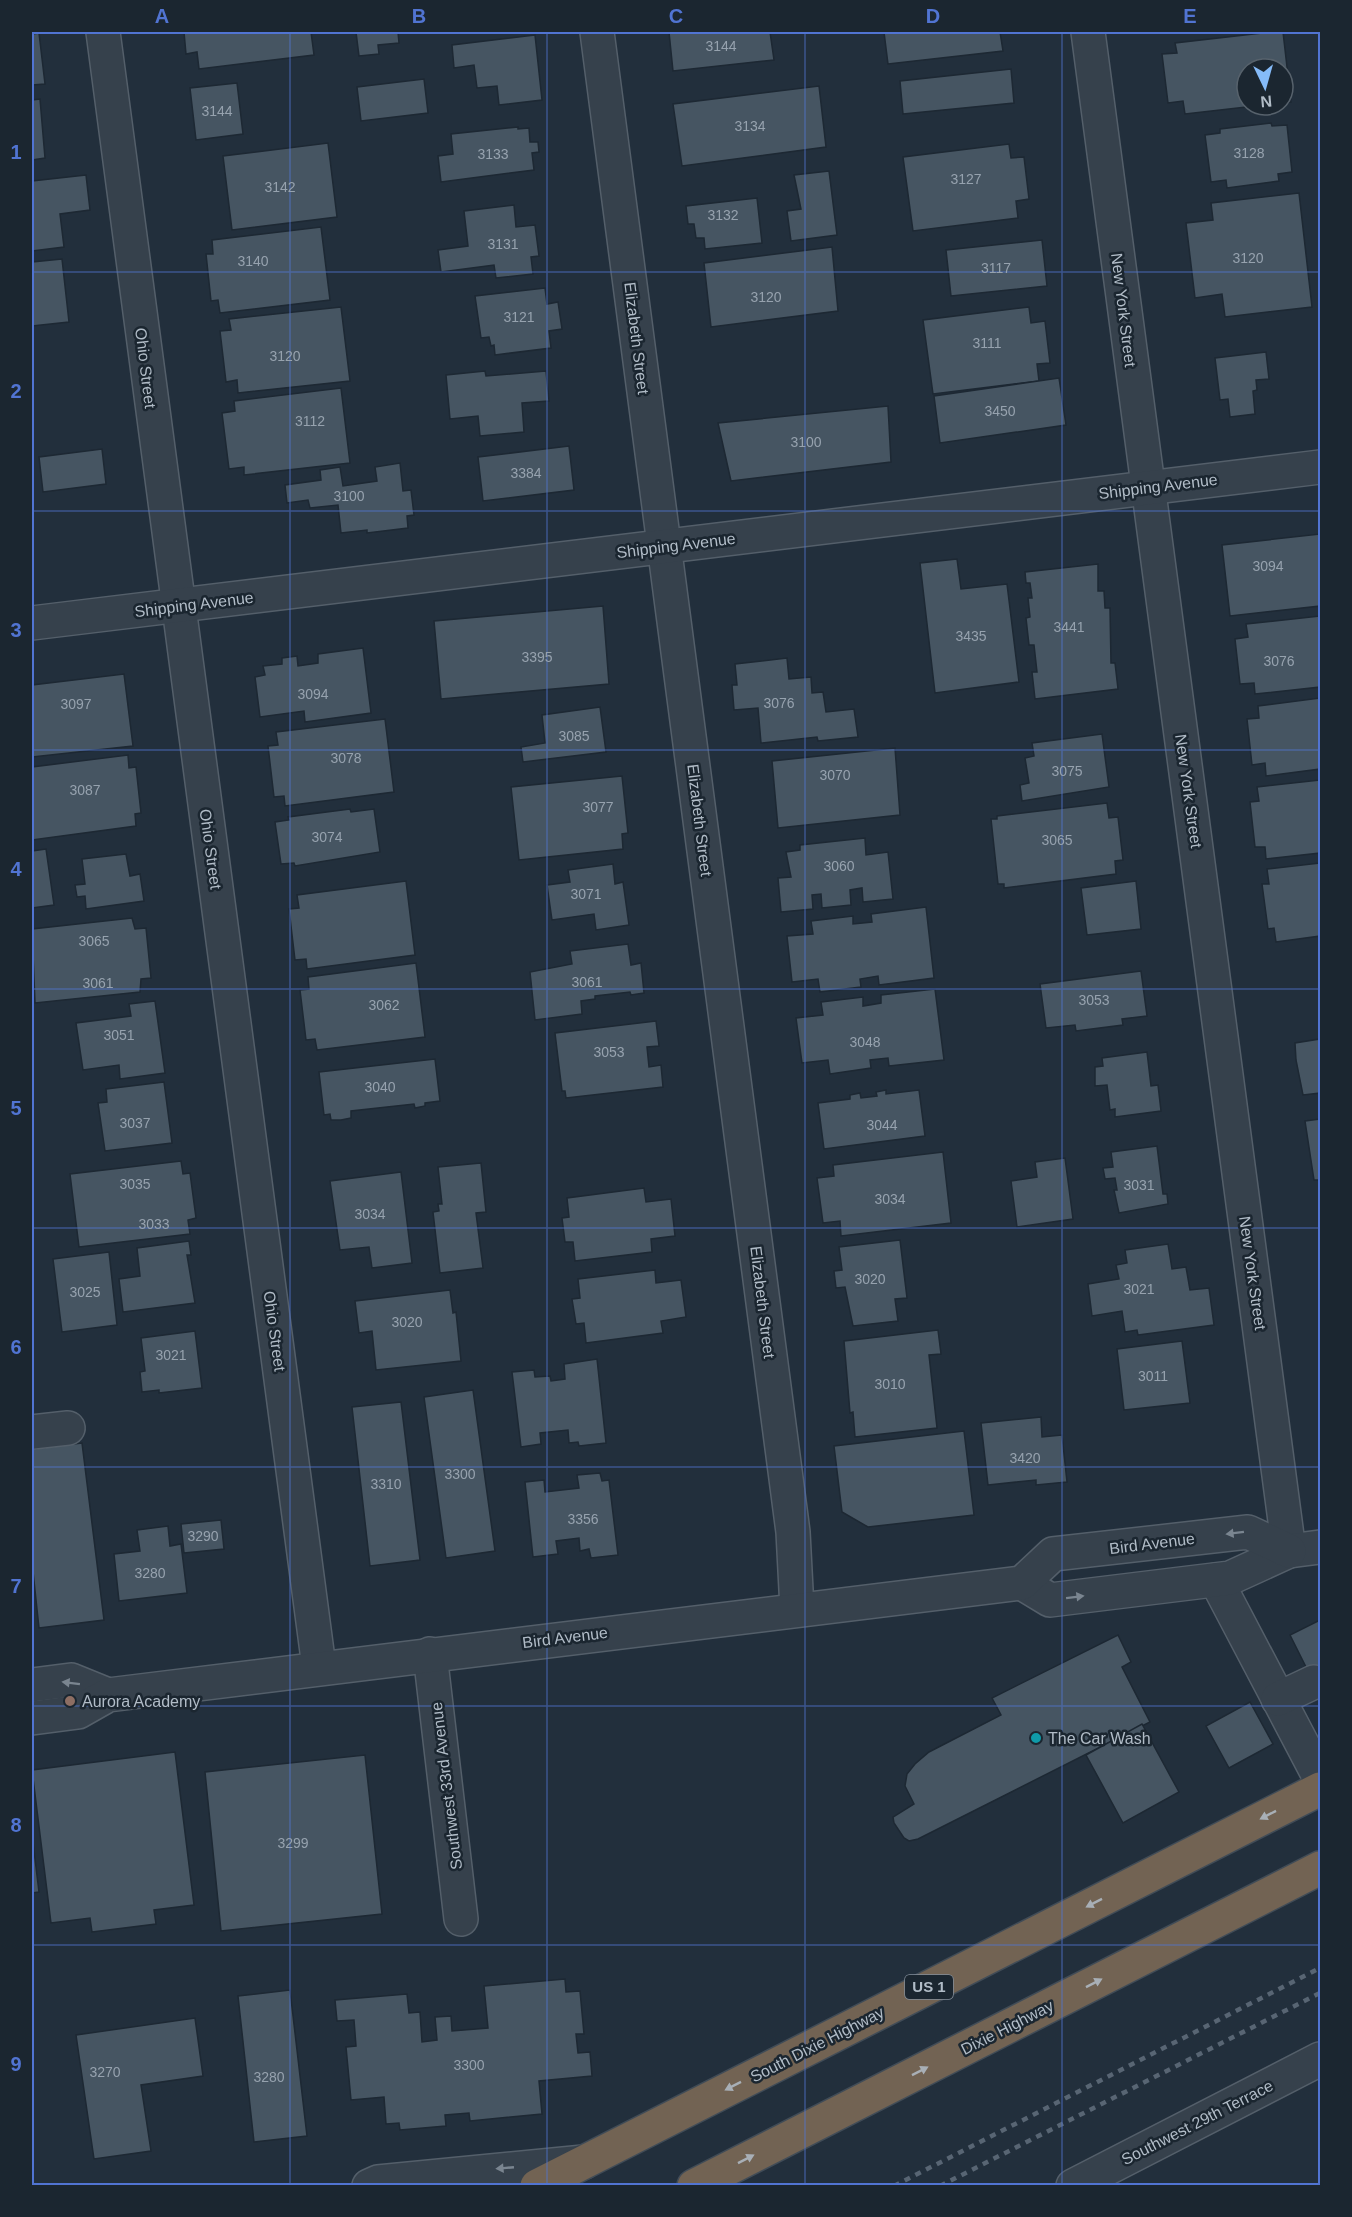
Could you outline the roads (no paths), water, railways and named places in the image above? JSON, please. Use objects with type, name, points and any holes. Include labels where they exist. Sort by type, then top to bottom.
[{"type":"highway","name":"South Dixie Highway","points":[[537,2186],[1320,1789]]},
{"type":"highway","name":"Dixie Highway","points":[[694,2186],[1320,1868]]},
{"type":"street","name":"Ohio Street","points":[[103,32],[319,1668]]},
{"type":"street","name":"Elizabeth Street","points":[[597,32],[793,1532],[797,1609]]},
{"type":"street","name":"New York Street","points":[[1088,32],[1147,487],[1305,1549]]},
{"type":"street","name":"Shipping Avenue","points":[[32,623],[1320,466]]},
{"type":"street","points":[[32,1432],[68,1428]]},
{"type":"street","name":"Bird Avenue","points":[[32,1718],[78,1712],[108,1695],[1022,1583],[1053,1554],[1248,1532],[1305,1549]]},
{"type":"street","points":[[1022,1583],[1050,1600],[1230,1578],[1305,1549]]},
{"type":"street","points":[[1216,1580],[1320,1778]]},
{"type":"street","name":"Southwest 33rd Avenue","points":[[430,1654],[461,1919]]},
{"type":"street","name":"Bird Avenue","points":[[32,1677],[71,1680],[108,1695]]},
{"type":"street","points":[[1278,1699],[1314,1682]]},
{"type":"street","name":"Southwest 29th Terrace","points":[[1073,2186],[1320,2059]]},
{"type":"street","points":[[369,2186],[378,2182],[584,2162]]},
{"type":"railway","points":[[894,2186],[1320,1968]]},
{"type":"railway","points":[[940,2186],[1320,1993]]},
{"type":"place","name":"Aurora Academy","points":[[70,1701]]},
{"type":"place","name":"The Car Wash","points":[[1036,1738]]}]
